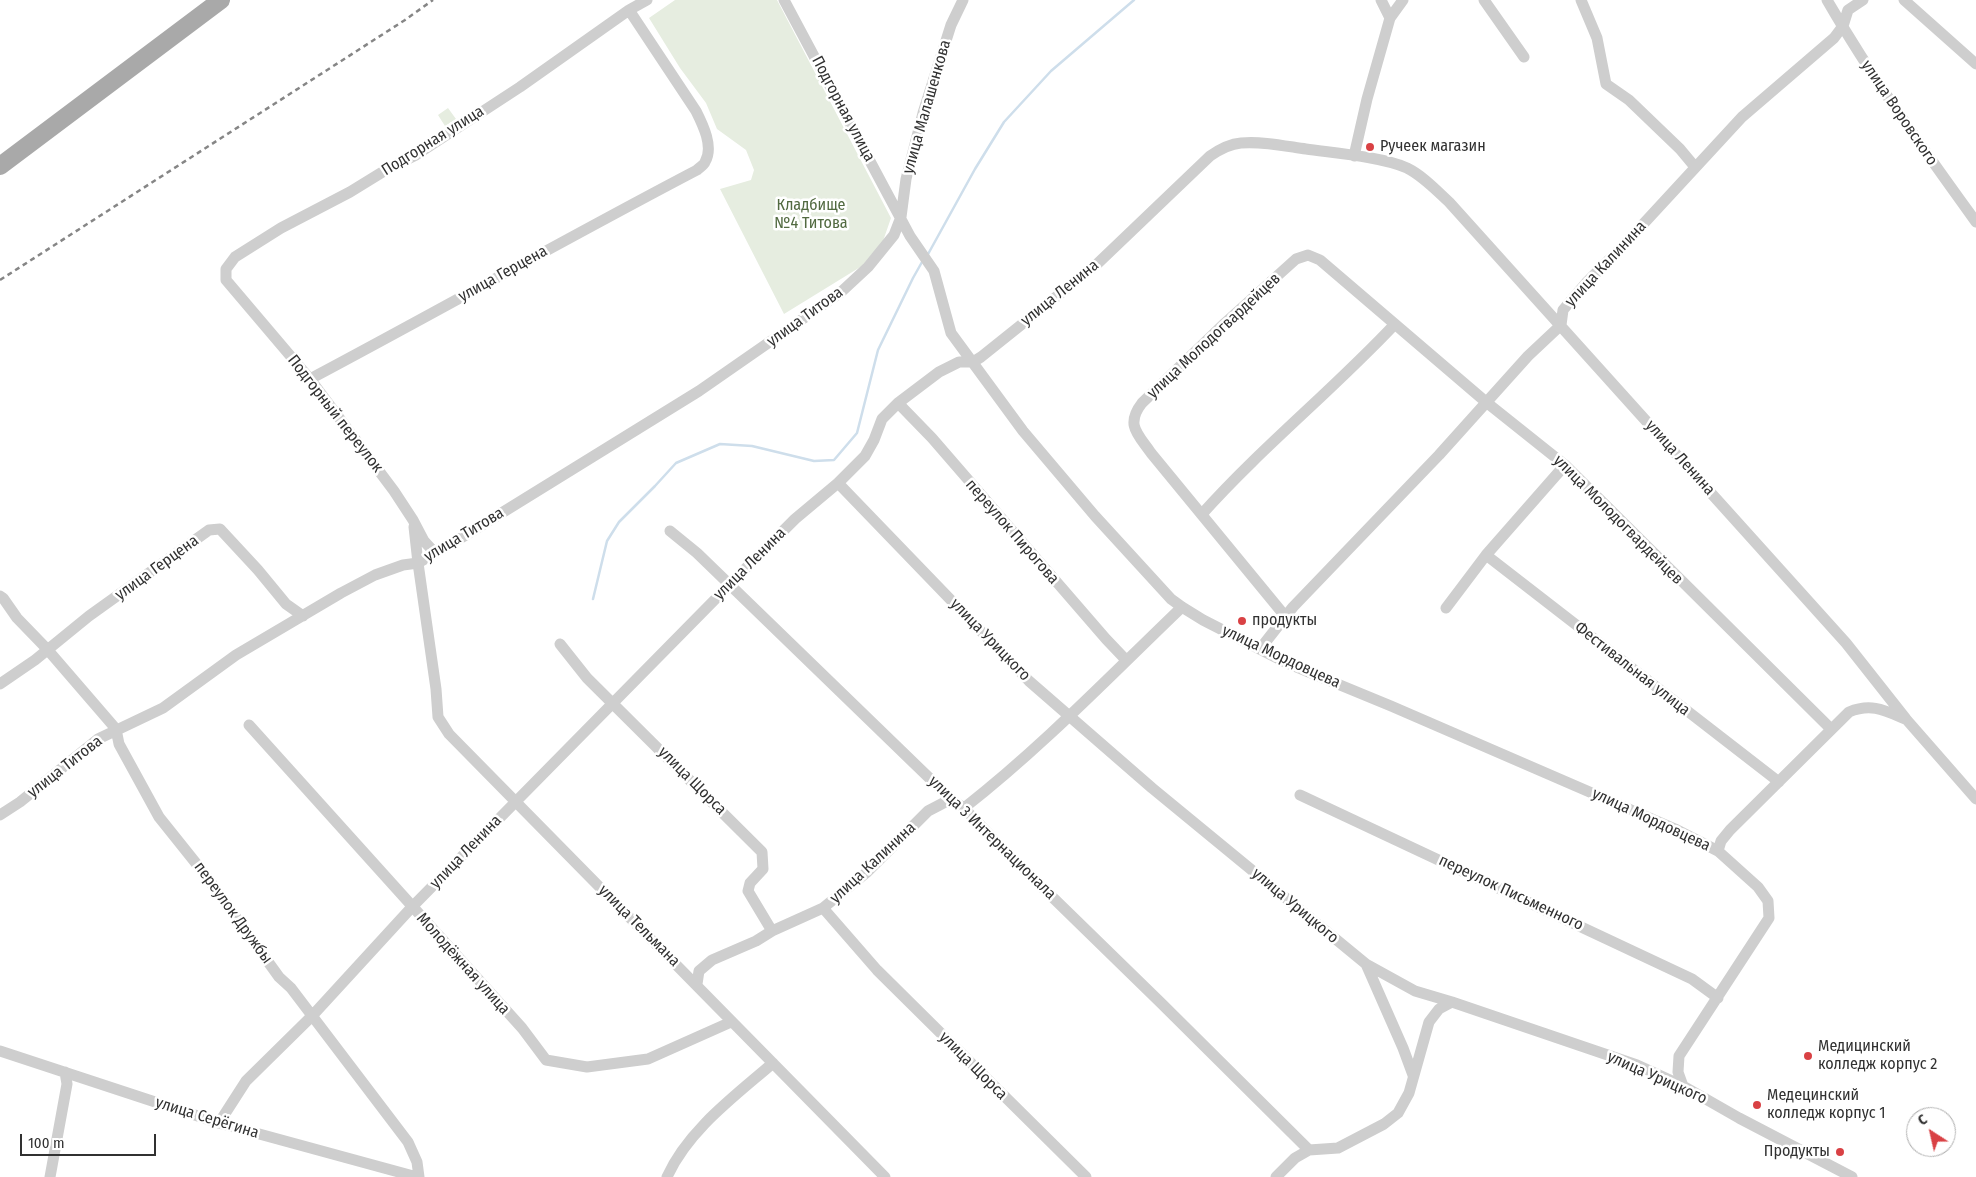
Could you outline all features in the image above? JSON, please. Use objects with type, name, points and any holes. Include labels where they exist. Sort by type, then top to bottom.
[{"type":"main road","points":[[0,166],[221,0]]},
{"type":"street","name":"Подгорная улица","points":[[226,280],[226,269],[236,257],[281,228],[416,155],[520,87],[629,10],[647,0]]},
{"type":"street","name":"Подгорная улица","points":[[784,0],[901,217]]},
{"type":"street","name":"улица Малашенкова","points":[[901,217],[906,179],[923,113],[952,25],[963,0]]},
{"type":"street","points":[[1381,0],[1390,18]]},
{"type":"street","points":[[1354,156],[1367,99],[1390,18],[1403,0]]},
{"type":"street","points":[[1484,0],[1524,57]]},
{"type":"street","points":[[1581,0],[1597,38],[1606,84],[1629,100],[1680,149],[1695,167]]},
{"type":"street","name":"улица Воровского","points":[[1827,0],[1895,109],[1976,222]]},
{"type":"street","name":"улица Калинина","points":[[1260,649],[1285,616],[1433,462],[1528,356],[1561,325],[1563,310],[1586,283],[1622,247],[1742,117],[1834,38],[1842,26],[1848,10],[1864,0]]},
{"type":"street","points":[[1904,0],[1976,64]]},
{"type":"street","name":"улица Герцена","points":[[310,379],[417,322],[581,230],[697,170],[706,162],[708,140],[703,125],[629,10]]},
{"type":"street","name":"улица Ленина","points":[[219,1123],[246,1081],[312,1016],[412,907],[730,584],[796,519],[838,483],[865,456],[882,419],[898,403],[939,372],[959,362],[974,362],[1096,265],[1210,156],[1225,146],[1242,143],[1263,143],[1354,156],[1407,168],[1426,181],[1449,202],[1561,325],[1846,643],[1906,719],[1976,799]]},
{"type":"street","name":"улица Титова","points":[[0,815],[20,802],[98,738],[163,708],[236,655],[375,575],[403,565],[418,563],[436,554],[699,391],[840,293],[868,267],[894,235],[901,217]]},
{"type":"street","name":"улица Мордовцева","points":[[901,217],[910,236],[929,262],[941,292],[951,333],[1023,431],[1095,516],[1158,585],[1182,607],[1289,664],[1675,829],[1718,850],[1758,887],[1768,901],[1769,918],[1679,1056],[1678,1072],[1683,1086]]},
{"type":"street","points":[[894,235],[901,233],[910,236]]},
{"type":"street","name":"улица Молодогвардейцев","points":[[1285,616],[1134,429],[1133,418],[1142,403],[1225,323],[1296,259],[1308,255],[1320,260],[1486,402],[1565,465],[1831,729]]},
{"type":"street","name":"Подгорный переулок","points":[[226,280],[310,379],[394,490],[424,541],[436,554]]},
{"type":"street","points":[[1202,514],[1236,477],[1354,367],[1395,324]]},
{"type":"street","name":"переулок Пирогова","points":[[898,403],[932,438],[1099,632],[1126,660]]},
{"type":"street","points":[[1446,608],[1486,556],[1565,465]]},
{"type":"street","name":"улица Урицкого","points":[[838,483],[1029,681],[1152,788],[1366,964],[1415,991],[1637,1065],[1683,1086],[1844,1175]]},
{"type":"street","name":"улица Тельмана","points":[[413,520],[438,716],[449,734],[885,1177]]},
{"type":"street","name":"улица Герцена","points":[[0,684],[209,530],[220,529],[286,604],[303,616]]},
{"type":"street","name":"улица 3 Интернационала","points":[[670,531],[730,584],[951,799],[964,808],[1001,847],[1309,1150]]},
{"type":"street","name":"Фестивальная улица","points":[[1486,556],[1779,782]]},
{"type":"street","points":[[0,596],[4,598],[16,618],[47,649]]},
{"type":"street","points":[[964,808],[1005,775],[1071,716],[1182,607]]},
{"type":"street","name":"улица Щорса","points":[[560,644],[587,678],[762,852],[763,869],[750,883],[748,891],[772,931]]},
{"type":"street","name":"переулок Дружбы","points":[[47,649],[116,729],[119,744],[159,817],[207,878],[279,977],[291,988],[408,1142],[417,1162],[418,1177]]},
{"type":"street","points":[[1718,850],[1720,841],[1730,830],[1849,712],[1862,707],[1885,710],[1906,719]]},
{"type":"street","name":"Молодёжная улица","points":[[249,725],[522,1028],[546,1060],[587,1066],[648,1059],[731,1022]]},
{"type":"street","name":"переулок Письменного","points":[[1300,795],[1692,979],[1718,998]]},
{"type":"street","name":"улица Калинина","points":[[696,984],[699,971],[712,960],[823,908],[866,873],[928,811],[951,799]]},
{"type":"street","name":"улица Щорса","points":[[823,908],[877,970],[1086,1177]]},
{"type":"street","points":[[1366,964],[1411,1067],[1413,1076]]},
{"type":"street","points":[[1276,1177],[1295,1158],[1309,1150],[1338,1148],[1384,1124],[1398,1113],[1410,1093],[1429,1022],[1439,1008],[1452,1002]]},
{"type":"street","name":"улица Серёгина","points":[[0,1051],[219,1123],[418,1177]]},
{"type":"street","points":[[668,1177],[672,1168],[694,1137],[720,1109],[773,1063]]},
{"type":"street","points":[[50,1177],[68,1084],[65,1072]]},
{"type":"green space","name":"Кладбище №4 Титова","points":[[675,0],[777,0],[891,218],[883,241],[862,266],[784,314],[720,189],[751,180],[754,170],[746,150],[717,129],[706,103],[680,68],[649,18]]},
{"type":"green space","points":[[448,108],[456,119],[445,126],[438,115]]},
{"type":"waterway","points":[[927,256],[975,169],[1004,122],[1051,71],[1134,0]]},
{"type":"waterway","points":[[593,599],[607,541],[619,522],[676,463],[720,444],[752,446],[814,461],[834,460],[857,433],[878,350],[922,262]]},
{"type":"railway","points":[[0,280],[405,20],[433,0]]},
{"type":"place","name":"Ручеек магазин","points":[[1370,147]]},
{"type":"place","name":"продукты","points":[[1242,621]]},
{"type":"place","name":"Медицинский колледж корпус 2","points":[[1808,1056]]},
{"type":"place","name":"Медецинский колледж корпус 1","points":[[1757,1105]]},
{"type":"place","name":"Продукты","points":[[1840,1152]]}]
